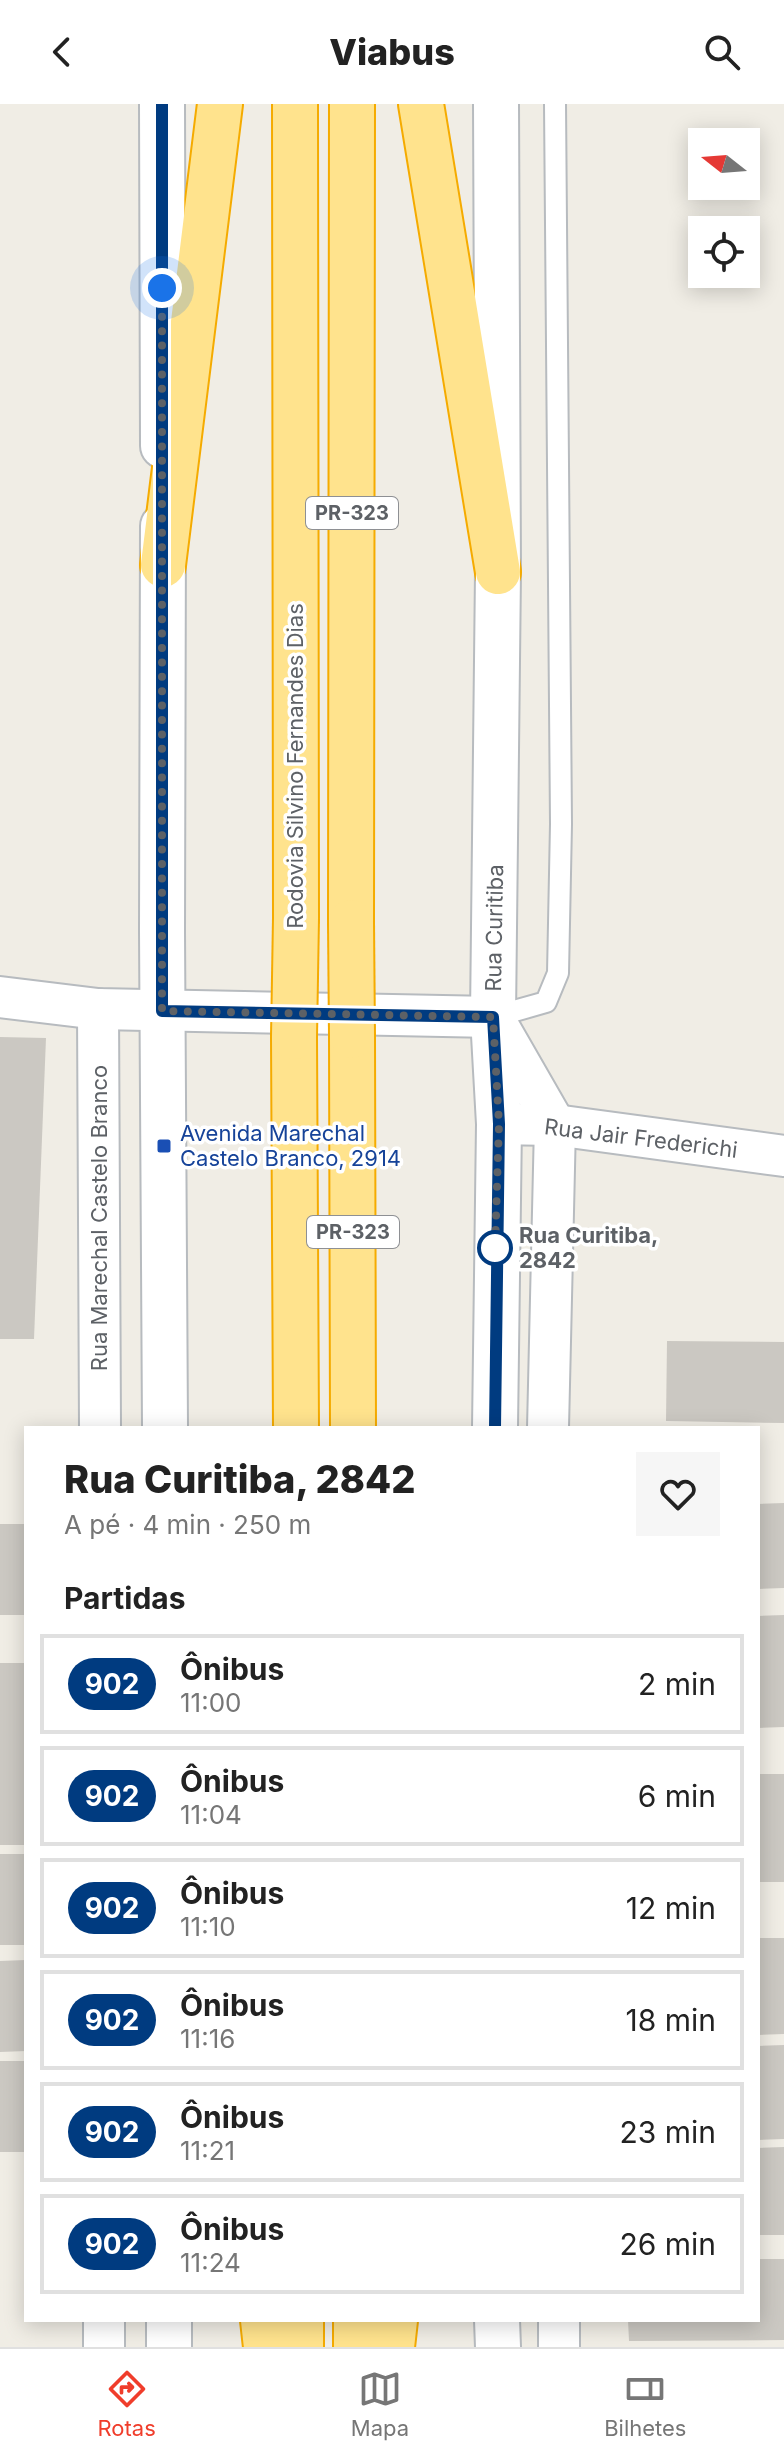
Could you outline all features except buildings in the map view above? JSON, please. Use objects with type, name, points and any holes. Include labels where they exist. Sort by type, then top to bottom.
[{"type":"highway","points":[[163,565],[220,104]]},
{"type":"highway","name":"Rodovia Silvino Fernandes Dias","points":[[295,104],[296,1426]]},
{"type":"highway","name":"PR-323","points":[[352,104],[353,1426]]},
{"type":"highway","points":[[421,104],[498,572]]},
{"type":"highway","points":[[263,2322],[266,2347]]},
{"type":"highway","points":[[301,2322],[301,2347]]},
{"type":"highway","points":[[356,2322],[356,2347]]},
{"type":"highway","points":[[392,2347],[395,2322]]},
{"type":"street","points":[[162,104],[165,1426]]},
{"type":"street","name":"Rua Curitiba","points":[[495,1426],[499,1124],[493,1017],[498,572],[496,104]]},
{"type":"street","points":[[0,997],[98,1009],[493,1017],[555,1125],[548,1426]]},
{"type":"street","name":"Rua Marechal Castelo Branco","points":[[98,1009],[100,1426]]},
{"type":"street","name":"Rua Jair Frederichi","points":[[499,1124],[555,1125],[784,1156]]},
{"type":"street","points":[[104,2322],[104,2347]]},
{"type":"street","points":[[169,2322],[169,2347]]},
{"type":"street","points":[[497,2322],[498,2347]]},
{"type":"street","points":[[559,2322],[559,2347]]},
{"type":"lane","points":[[493,1017],[546,1002],[558,973],[561,824],[555,104]]},
{"type":"bus line","name":"902","points":[[162,104],[162,1011],[493,1017],[499,1124],[495,1426]]},
{"type":"place","name":"Avenida Marechal Castelo Branco, 2914","points":[[164,1146]]},
{"type":"place","name":"Rua Curitiba, 2842","points":[[495,1248]]},
{"type":"route","points":[[162,288],[162,1011],[493,1017],[499,1124],[495,1248]]}]
